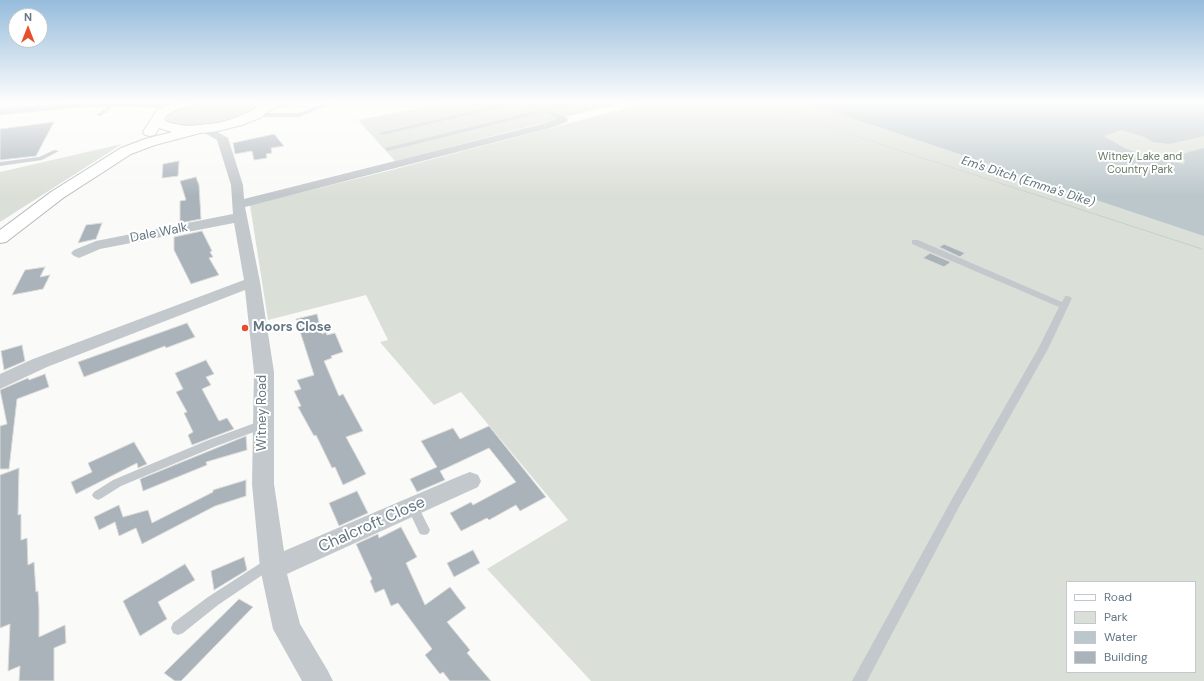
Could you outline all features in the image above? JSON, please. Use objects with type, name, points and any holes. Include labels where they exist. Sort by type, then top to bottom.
[{"type":"main road","points":[[0,238],[57,195],[135,146],[149,133]]},
{"type":"main road","points":[[135,146],[205,133]]},
{"type":"street","name":"Witney Road","points":[[209,133],[237,185],[252,282],[264,372],[263,484],[273,564],[287,629],[318,681]]},
{"type":"street","name":"Dale Walk","points":[[80,252],[96,245],[240,211],[522,133]]},
{"type":"street","points":[[0,382],[40,363],[252,282]]},
{"type":"street","name":"Chalcroft Close","points":[[273,564],[413,507],[470,481]]},
{"type":"lane","points":[[388,149],[453,133]]},
{"type":"lane","points":[[0,164],[40,159],[56,151]]},
{"type":"lane","points":[[859,681],[956,502],[1043,349],[1066,302],[915,242]]},
{"type":"lane","points":[[98,495],[117,483],[210,444],[263,424]]},
{"type":"lane","points":[[413,507],[424,530]]},
{"type":"lane","points":[[178,628],[213,601],[273,564]]},
{"type":"green space","points":[[370,133],[505,133],[395,161]]},
{"type":"green space","name":"Witney Lake and Country Park","points":[[533,133],[1204,133],[1204,681],[591,681],[487,569],[568,520],[461,392],[434,405],[380,342],[388,340],[366,295],[268,320],[250,205],[384,172]]},
{"type":"green space","points":[[122,144],[0,222],[0,172]]},
{"type":"water","points":[[846,133],[1204,250],[858,137]]},
{"type":"water","points":[[896,133],[1113,133],[1104,136],[1126,149],[1166,161],[1184,164],[1185,160],[1178,155],[1204,148],[1204,236]]},
{"type":"water","points":[[1130,133],[1204,133],[1204,136],[1169,144],[1153,142],[1144,137]]},
{"type":"building","points":[[0,133],[48,133],[36,156],[0,160]]},
{"type":"building","points":[[274,134],[284,146],[271,148],[272,153],[266,154],[267,158],[254,160],[252,151],[235,154],[233,143]]},
{"type":"building","points":[[179,161],[178,176],[162,178],[163,164]]},
{"type":"building","points":[[196,177],[199,185],[201,219],[180,223],[180,201],[186,200],[180,181]]},
{"type":"building","points":[[102,223],[96,239],[78,243],[86,225]]},
{"type":"building","points":[[202,231],[212,251],[210,252],[213,257],[209,258],[219,275],[191,284],[174,250],[174,237]]},
{"type":"building","points":[[944,244],[965,253],[960,257],[939,247]]},
{"type":"building","points":[[930,253],[951,262],[944,267],[923,258]]},
{"type":"building","points":[[45,267],[40,277],[50,275],[43,289],[12,295],[25,270]]},
{"type":"building","points":[[317,314],[322,334],[326,332],[327,335],[335,333],[343,352],[331,356],[332,358],[324,361],[339,396],[343,394],[363,431],[346,437],[366,474],[343,485],[335,467],[332,468],[316,435],[314,436],[298,407],[301,406],[294,391],[301,389],[297,380],[314,375],[296,319]]},
{"type":"building","points":[[187,323],[195,337],[166,348],[165,346],[84,377],[78,362]]},
{"type":"building","points":[[22,345],[25,361],[4,370],[1,351]]},
{"type":"building","points":[[206,360],[214,374],[206,377],[211,385],[202,389],[219,421],[227,418],[234,429],[192,445],[188,435],[193,432],[184,413],[187,412],[176,392],[183,389],[175,373]]},
{"type":"building","points":[[45,374],[49,387],[17,399],[9,469],[0,469],[0,426],[7,424],[0,390],[28,378],[29,380]]},
{"type":"building","points":[[489,426],[546,497],[520,511],[516,505],[489,520],[487,518],[461,531],[450,513],[471,502],[473,505],[516,482],[489,448],[440,471],[445,480],[417,492],[410,479],[437,467],[421,441],[453,428],[460,439]]},
{"type":"building","points":[[246,436],[247,450],[206,462],[207,465],[143,491],[140,479]]},
{"type":"building","points":[[134,442],[147,464],[138,468],[137,463],[76,494],[71,482],[92,472],[88,463]]},
{"type":"building","points":[[19,468],[18,515],[21,514],[21,540],[27,538],[28,565],[34,562],[36,592],[38,591],[39,637],[65,625],[66,643],[54,648],[54,681],[19,681],[20,666],[8,671],[10,624],[0,628],[0,475]]},
{"type":"building","points":[[246,480],[246,496],[215,506],[142,544],[136,528],[119,536],[115,522],[99,530],[94,517],[119,505],[123,517],[148,510],[152,523],[213,492],[213,490]]},
{"type":"building","points":[[357,491],[368,513],[339,526],[329,503]]},
{"type":"building","points":[[401,527],[417,557],[406,563],[425,605],[450,587],[466,608],[447,622],[470,650],[467,653],[491,681],[450,681],[443,672],[440,674],[425,655],[432,649],[398,603],[391,606],[384,589],[375,593],[370,581],[372,579],[356,544],[378,534],[379,538]]},
{"type":"building","points":[[473,550],[480,563],[454,577],[447,563]]},
{"type":"building","points":[[244,557],[247,570],[214,590],[211,571]]},
{"type":"building","points":[[185,564],[195,580],[158,602],[167,619],[140,636],[123,601]]},
{"type":"building","points":[[239,599],[253,607],[181,681],[175,681],[164,673]]},
{"type":"place","name":"Moors Close","points":[[245,328]]},
{"type":"water label","name":"Em's Ditch (Emma's Dike)","points":[[1028,182]]}]
